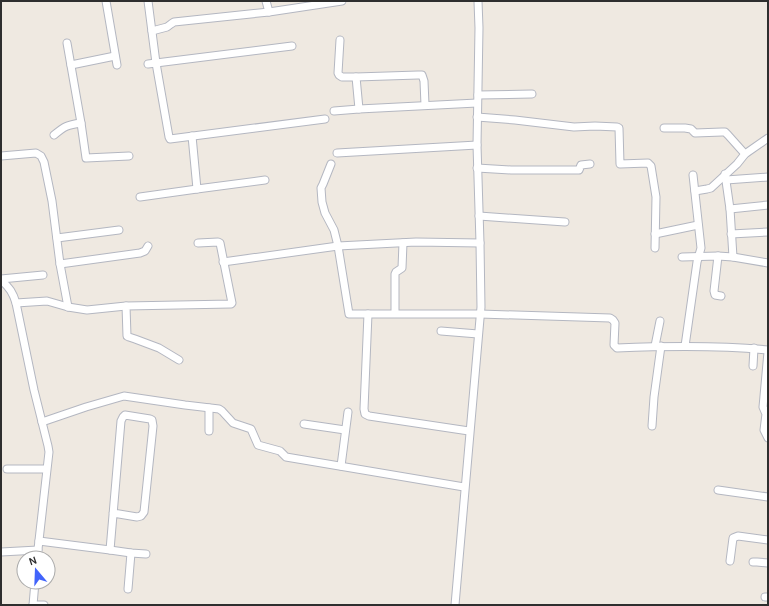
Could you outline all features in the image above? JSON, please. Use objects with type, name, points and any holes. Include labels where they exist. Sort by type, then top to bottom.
[{"type":"street","points":[[106,1],[117,65]]},
{"type":"street","points":[[148,1],[156,63],[169,139],[171,140],[192,136],[325,120]]},
{"type":"street","points":[[266,1],[269,12]]},
{"type":"street","points":[[152,31],[167,27],[174,22],[269,12],[342,1]]},
{"type":"street","points":[[455,605],[464,487],[481,307],[476,145],[479,28],[478,1]]},
{"type":"street","points":[[340,40],[339,75],[342,77],[422,75],[424,81],[425,105]]},
{"type":"street","points":[[67,43],[86,159],[129,156]]},
{"type":"street","points":[[148,64],[292,46]]},
{"type":"street","points":[[71,65],[115,56]]},
{"type":"street","points":[[356,77],[359,109]]},
{"type":"street","points":[[478,95],[532,94]]},
{"type":"street","points":[[334,111],[477,103]]},
{"type":"street","points":[[477,117],[574,127],[595,126],[619,128],[620,164],[648,163],[651,166],[656,197],[655,248]]},
{"type":"street","points":[[54,135],[68,125],[81,123]]},
{"type":"street","points":[[664,128],[685,128],[691,129],[695,133],[725,132],[745,154]]},
{"type":"street","points":[[192,136],[197,189]]},
{"type":"street","points":[[695,191],[711,188],[725,177],[745,154],[768,138]]},
{"type":"street","points":[[337,152],[476,145]]},
{"type":"street","points":[[1,156],[36,153],[41,156],[44,162],[68,307]]},
{"type":"street","points":[[331,164],[322,184],[321,198],[323,208],[334,230],[338,246],[348,313],[480,314],[610,318],[615,323],[615,347],[685,346],[754,348],[768,351],[763,407],[766,414],[764,430],[768,441]]},
{"type":"street","points":[[477,168],[511,170],[580,170],[581,165],[590,164]]},
{"type":"street","points":[[685,346],[701,248],[693,175]]},
{"type":"street","points":[[725,177],[768,177]]},
{"type":"street","points":[[725,177],[730,208],[732,257]]},
{"type":"street","points":[[140,197],[265,180]]},
{"type":"street","points":[[730,208],[768,205]]},
{"type":"street","points":[[479,216],[564,222]]},
{"type":"street","points":[[655,234],[698,225]]},
{"type":"street","points":[[57,238],[119,230]]},
{"type":"street","points":[[731,234],[768,232]]},
{"type":"street","points":[[223,262],[338,246],[437,242],[480,243]]},
{"type":"street","points":[[16,304],[47,301],[68,307],[87,310],[126,306],[231,304],[220,243],[198,243]]},
{"type":"street","points":[[395,313],[395,274],[402,268],[403,243]]},
{"type":"street","points":[[60,264],[140,253],[145,251],[148,246]]},
{"type":"street","points":[[682,256],[732,257],[768,263]]},
{"type":"street","points":[[718,256],[714,293],[717,296],[721,296]]},
{"type":"street","points":[[1,279],[43,275]]},
{"type":"street","points":[[1,279],[12,292],[16,304],[48,452],[38,550]]},
{"type":"street","points":[[126,306],[126,336],[158,348],[179,360]]},
{"type":"street","points":[[368,314],[365,414],[369,416],[470,431]]},
{"type":"street","points":[[652,426],[660,320]]},
{"type":"street","points":[[441,331],[478,334]]},
{"type":"street","points":[[753,366],[754,348]]},
{"type":"street","points":[[42,422],[124,396],[209,408],[221,410],[233,423],[251,429],[258,445],[280,451],[286,457],[464,487]]},
{"type":"street","points":[[209,408],[209,431]]},
{"type":"street","points":[[341,466],[348,412]]},
{"type":"street","points":[[110,550],[113,512],[121,421],[125,415],[150,419],[152,420],[153,426],[144,512],[141,516],[137,517],[113,512]]},
{"type":"street","points":[[304,424],[345,430]]},
{"type":"street","points":[[7,469],[46,469]]},
{"type":"street","points":[[718,490],[768,497]]},
{"type":"street","points":[[730,561],[733,538],[738,536],[768,540]]},
{"type":"street","points":[[39,541],[146,554]]},
{"type":"street","points":[[1,552],[16,551]]},
{"type":"street","points":[[128,590],[131,553]]},
{"type":"street","points":[[753,562],[768,562]]},
{"type":"street","points":[[34,590],[33,605],[44,605]]}]
